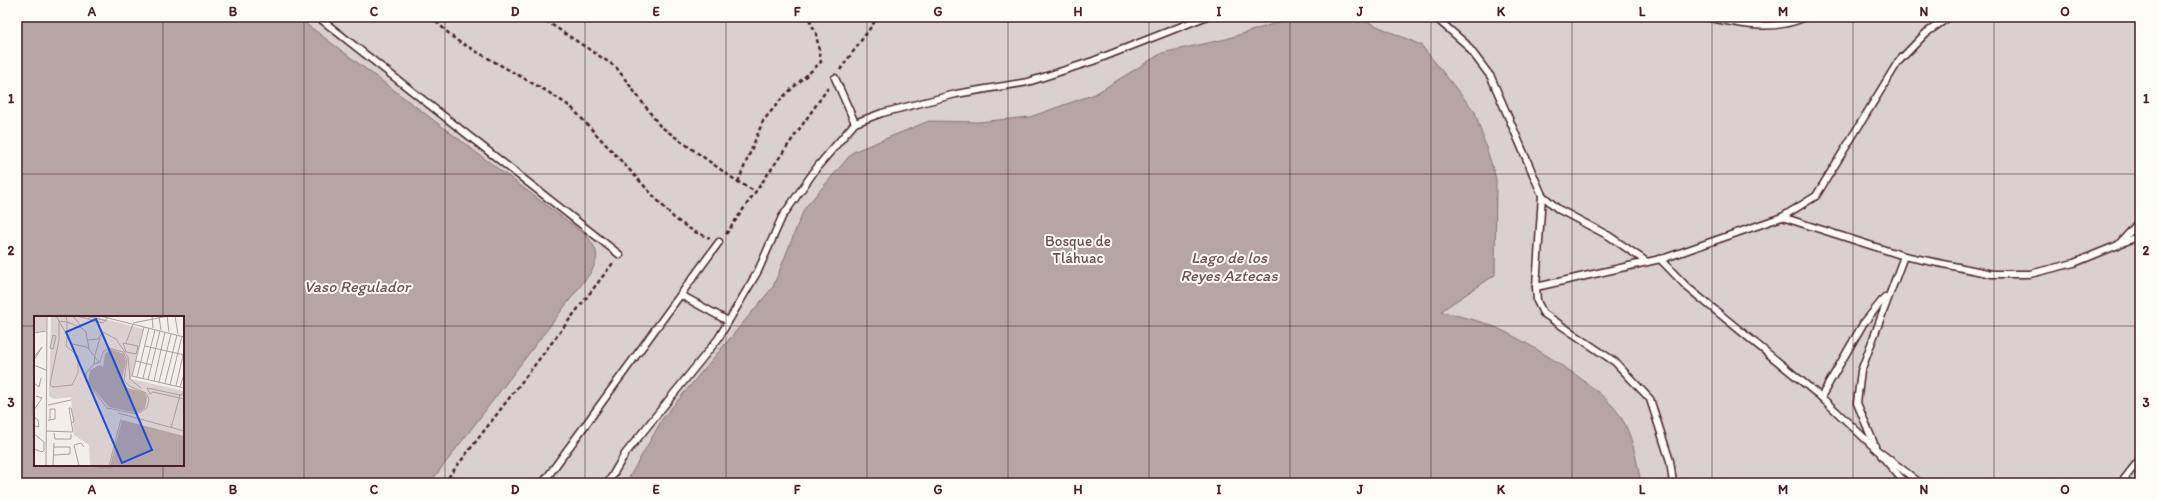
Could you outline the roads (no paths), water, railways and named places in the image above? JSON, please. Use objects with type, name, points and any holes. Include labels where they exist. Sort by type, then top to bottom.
[{"type":"lane","points":[[318,17],[620,255]]},
{"type":"lane","points":[[608,483],[625,454],[718,339],[758,271],[782,217],[818,166],[855,123],[882,113],[956,94],[1028,82],[1093,61],[1205,17]]},
{"type":"lane","points":[[1435,17],[1466,44],[1491,77],[1542,195],[1558,209],[1608,236],[1646,262]]},
{"type":"lane","points":[[1707,17],[1742,24],[1767,26],[1798,20],[1805,17]]},
{"type":"lane","points":[[1536,287],[1660,259],[1782,217],[1816,196],[1898,62],[1926,33],[1949,17]]},
{"type":"lane","points":[[835,78],[855,123]]},
{"type":"lane","points":[[1542,195],[1536,287],[1537,301],[1543,313],[1562,324],[1615,362],[1650,400],[1670,461],[1672,483]]},
{"type":"lane","points":[[1782,217],[1904,256],[1992,274],[2030,274],[2074,263],[2140,236]]},
{"type":"lane","points":[[2118,245],[2140,221]]},
{"type":"lane","points":[[543,483],[682,295],[719,242]]},
{"type":"lane","points":[[1904,256],[1888,293],[1861,371],[1857,403],[1877,450],[1890,468],[1906,483]]},
{"type":"lane","points":[[1660,259],[1687,287],[1720,316],[1821,397],[1877,450],[1920,483]]},
{"type":"lane","points":[[1821,397],[1863,324],[1888,293]]},
{"type":"lane","points":[[682,295],[728,321]]},
{"type":"lane","points":[[2121,483],[2140,459]]},
{"type":"water","name":"Vaso Regulador","points":[[17,17],[297,17],[587,236],[594,246],[597,257],[591,272],[430,483],[17,483]]},
{"type":"water","name":"Lago de los Reyes Aztecas","points":[[1295,17],[1358,18],[1421,45],[1475,112],[1496,179],[1495,275],[1441,311],[1484,323],[1526,343],[1580,378],[1610,403],[1619,414],[1628,430],[1641,483],[626,483],[663,418],[773,287],[804,209],[853,152],[929,121],[978,122],[1030,117],[1095,94],[1162,53],[1226,39]]},
{"type":"park label","name":"Bosque de Tláhuac","points":[[1078,250]]}]
